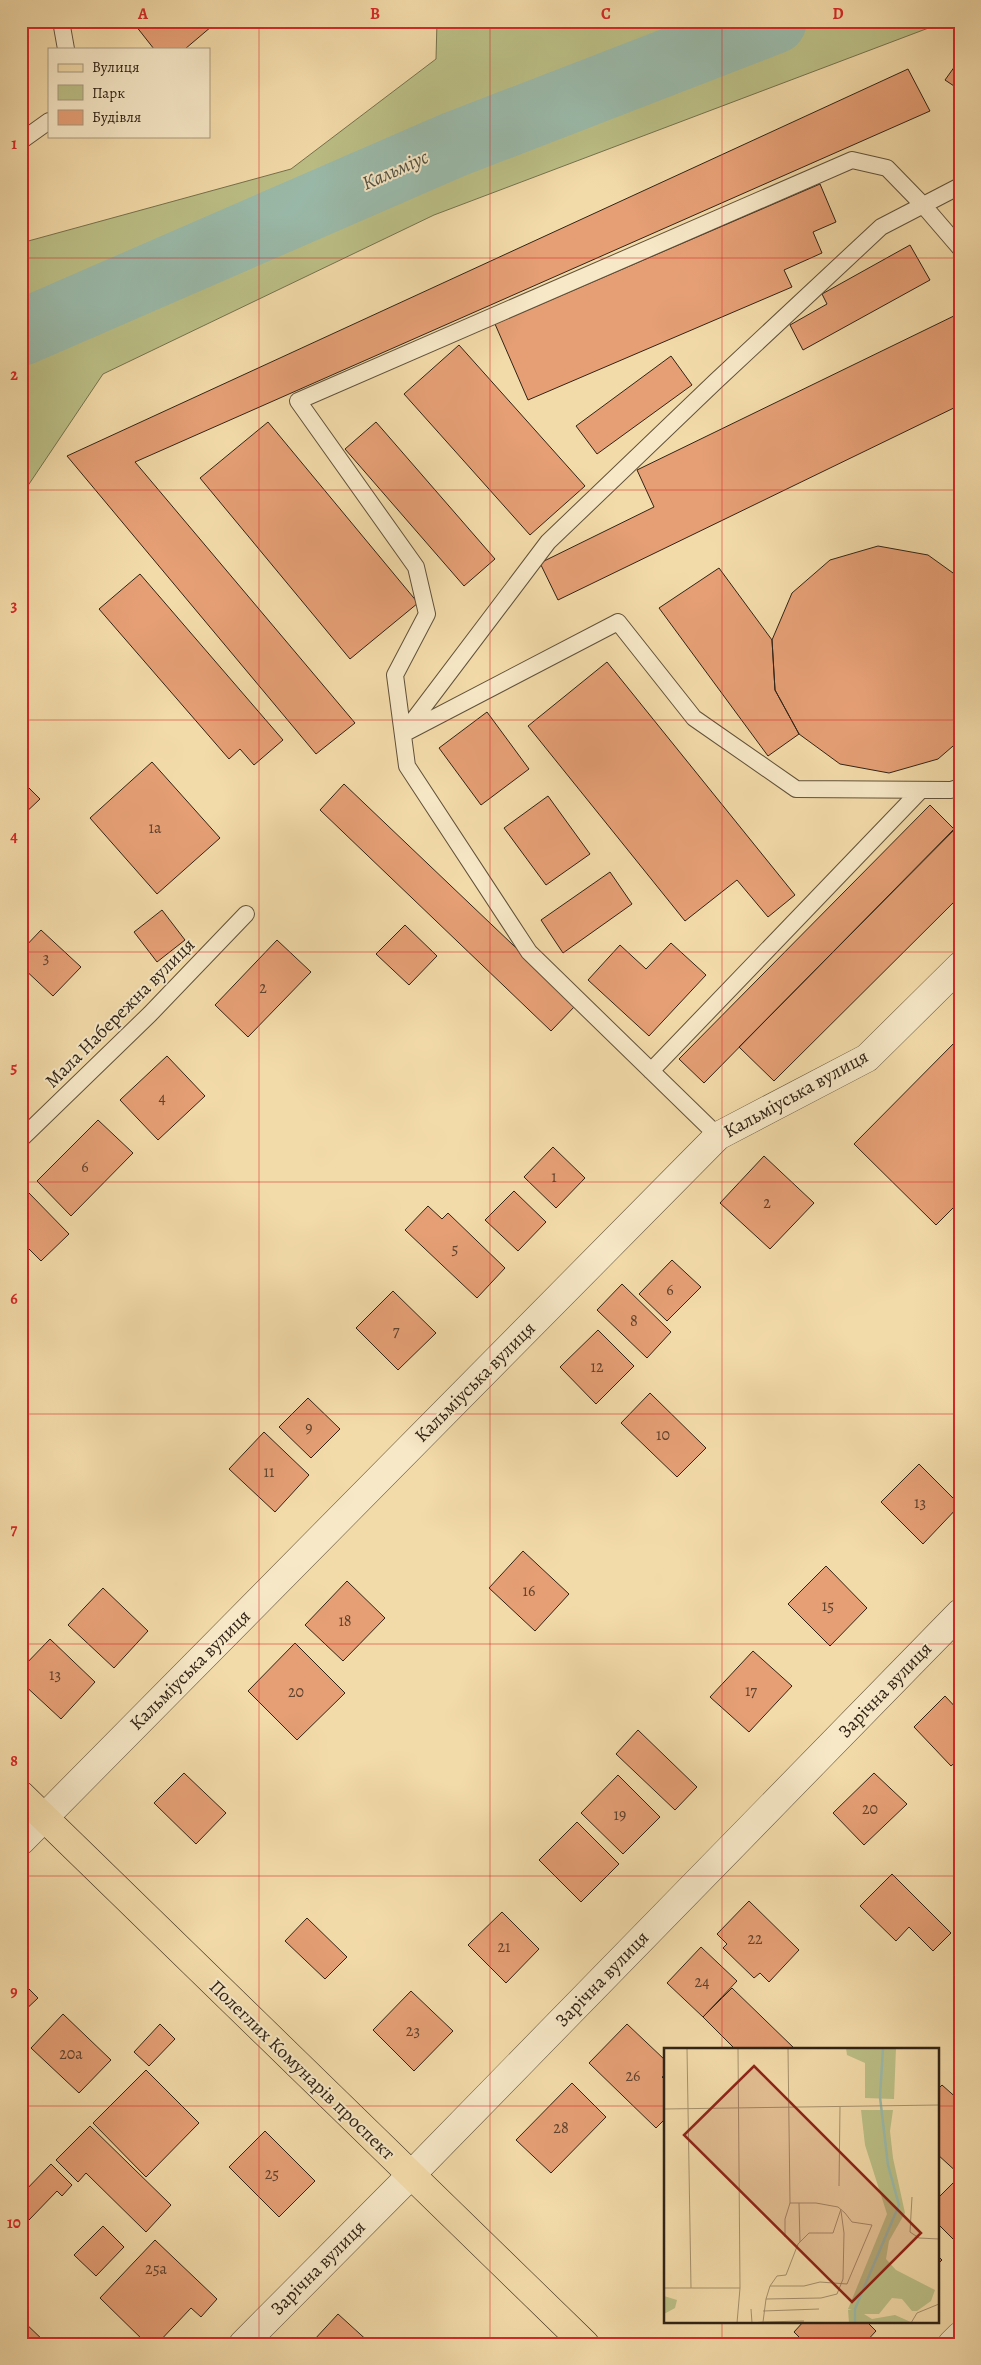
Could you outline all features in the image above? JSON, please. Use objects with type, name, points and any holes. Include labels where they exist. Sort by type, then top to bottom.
[{"type":"main road","name":"Полеглих Комунарів проспект","points":[[21,1795],[410,2176],[585,2344]]},
{"type":"street","name":"Кальміуська вулиця","points":[[21,1841],[718,1136],[867,1058],[960,966]]},
{"type":"street","name":"Зарічна вулиця","points":[[243,2344],[410,2176],[960,1613]]},
{"type":"street","points":[[952,2344],[960,2336]]},
{"type":"lane","points":[[60,21],[66,48]]},
{"type":"lane","points":[[21,141],[48,121]]},
{"type":"lane","points":[[718,1136],[529,952],[407,766],[395,675],[427,614],[416,567],[298,401],[852,160],[887,168],[923,205],[960,248]]},
{"type":"lane","points":[[403,734],[548,542],[881,227],[960,186]]},
{"type":"lane","points":[[403,734],[618,622],[694,718],[796,789],[951,790],[960,787]]},
{"type":"lane","points":[[651,1070],[922,790]]},
{"type":"lane","name":"Мала Набережна вулиця","points":[[21,1139],[150,1014],[246,914]]},
{"type":"green space","points":[[437,21],[947,21],[434,215],[103,374],[21,496],[21,243],[291,169],[436,59]]},
{"type":"building","points":[[132,21],[218,21],[186,48],[153,48]]},
{"type":"building","points":[[960,59],[960,90],[945,80]]},
{"type":"building","points":[[908,69],[930,111],[135,462],[355,723],[316,754],[67,456]]},
{"type":"building","points":[[820,184],[836,222],[813,232],[822,253],[784,270],[792,287],[528,400],[495,324]]},
{"type":"building","points":[[910,245],[930,280],[803,350],[790,325],[827,304],[822,294]]},
{"type":"building","points":[[960,313],[960,405],[558,600],[540,563],[654,507],[637,470]]},
{"type":"building","points":[[459,345],[585,486],[530,535],[404,394]]},
{"type":"building","points":[[671,356],[692,385],[597,454],[576,426]]},
{"type":"building","points":[[268,422],[418,603],[350,659],[200,478]]},
{"type":"building","points":[[376,422],[495,559],[464,586],[345,449]]},
{"type":"building","points":[[878,546],[928,555],[960,578],[960,740],[938,759],[889,773],[840,764],[799,734],[775,690],[772,640],[792,593],[830,560]]},
{"type":"building","points":[[719,568],[772,640],[775,690],[799,734],[768,756],[659,608]]},
{"type":"building","points":[[140,574],[283,740],[254,765],[240,749],[229,759],[99,609]]},
{"type":"building","points":[[607,662],[795,895],[768,917],[737,880],[685,921],[528,726]]},
{"type":"building","points":[[487,712],[529,769],[481,805],[439,748]]},
{"type":"building","points":[[152,762],[220,838],[157,894],[90,818]]},
{"type":"building","points":[[21,780],[40,799],[21,817]]},
{"type":"building","points":[[344,784],[576,1005],[551,1031],[320,810]]},
{"type":"building","points":[[548,796],[590,854],[546,885],[504,828]]},
{"type":"building","points":[[930,805],[954,829],[704,1083],[679,1059]]},
{"type":"building","points":[[960,824],[960,896],[774,1081],[739,1047]]},
{"type":"building","points":[[610,872],[632,904],[563,953],[541,920]]},
{"type":"building","points":[[162,910],[185,940],[157,962],[134,932]]},
{"type":"building","points":[[405,925],[437,956],[409,985],[376,954]]},
{"type":"building","points":[[41,930],[81,967],[53,996],[21,966],[21,951]]},
{"type":"building","points":[[277,940],[311,972],[248,1037],[215,1005]]},
{"type":"building","points":[[671,943],[706,975],[649,1036],[588,980],[620,945],[646,969]]},
{"type":"building","points":[[960,1037],[960,1201],[936,1225],[854,1144]]},
{"type":"building","points":[[167,1056],[205,1096],[158,1140],[120,1100]]},
{"type":"building","points":[[98,1120],[133,1153],[71,1216],[37,1181]]},
{"type":"building","points":[[553,1147],[585,1178],[556,1208],[524,1177]]},
{"type":"building","points":[[764,1156],[814,1203],[770,1249],[720,1203]]},
{"type":"building","points":[[514,1191],[546,1222],[518,1251],[485,1220]]},
{"type":"building","points":[[28,1192],[69,1234],[41,1261],[21,1241],[21,1199]]},
{"type":"building","points":[[428,1206],[442,1219],[448,1213],[505,1268],[477,1298],[405,1230]]},
{"type":"building","points":[[672,1260],[701,1287],[667,1321],[639,1294]]},
{"type":"building","points":[[622,1284],[671,1332],[647,1358],[597,1310]]},
{"type":"building","points":[[393,1291],[436,1333],[398,1370],[356,1328]]},
{"type":"building","points":[[598,1330],[634,1366],[596,1404],[560,1367]]},
{"type":"building","points":[[650,1393],[706,1448],[677,1477],[621,1423]]},
{"type":"building","points":[[308,1398],[340,1429],[311,1458],[279,1427]]},
{"type":"building","points":[[264,1432],[309,1475],[275,1512],[229,1469]]},
{"type":"building","points":[[919,1464],[960,1505],[923,1544],[881,1502]]},
{"type":"building","points":[[523,1551],[569,1594],[535,1631],[489,1588]]},
{"type":"building","points":[[826,1566],[867,1608],[830,1646],[788,1604]]},
{"type":"building","points":[[347,1581],[385,1618],[343,1661],[305,1625]]},
{"type":"building","points":[[103,1588],[148,1631],[114,1668],[68,1625]]},
{"type":"building","points":[[50,1639],[95,1682],[61,1719],[21,1682],[21,1669]]},
{"type":"building","points":[[295,1643],[345,1693],[297,1740],[248,1691]]},
{"type":"building","points":[[753,1651],[792,1686],[749,1732],[710,1697]]},
{"type":"building","points":[[945,1696],[960,1712],[960,1758],[951,1766],[914,1727]]},
{"type":"building","points":[[638,1730],[697,1787],[675,1810],[616,1754]]},
{"type":"building","points":[[184,1773],[226,1813],[196,1844],[154,1803]]},
{"type":"building","points":[[874,1773],[907,1804],[864,1845],[833,1813]]},
{"type":"building","points":[[618,1775],[660,1817],[623,1854],[581,1813]]},
{"type":"building","points":[[577,1822],[619,1864],[581,1902],[539,1860]]},
{"type":"building","points":[[892,1874],[951,1933],[933,1951],[909,1927],[896,1941],[860,1906]]},
{"type":"building","points":[[749,1901],[799,1950],[769,1982],[760,1973],[754,1978],[723,1948],[727,1944],[717,1934]]},
{"type":"building","points":[[502,1912],[539,1949],[506,1983],[468,1945]]},
{"type":"building","points":[[307,1918],[347,1957],[325,1979],[285,1941]]},
{"type":"building","points":[[701,1947],[737,1981],[703,2017],[667,1983]]},
{"type":"building","points":[[21,1981],[38,1998],[21,2014]]},
{"type":"building","points":[[732,1988],[794,2048],[734,2048],[703,2017]]},
{"type":"building","points":[[411,1991],[453,2031],[414,2071],[373,2030]]},
{"type":"building","points":[[63,2014],[111,2060],[79,2093],[31,2048]]},
{"type":"building","points":[[160,2024],[175,2039],[149,2066],[134,2052]]},
{"type":"building","points":[[627,2024],[664,2059],[664,2076],[662,2077],[664,2079],[664,2120],[656,2128],[589,2063]]},
{"type":"building","points":[[146,2070],[199,2123],[146,2177],[93,2123]]},
{"type":"building","points":[[572,2083],[606,2117],[551,2173],[516,2140]]},
{"type":"building","points":[[942,2085],[960,2101],[960,2175],[938,2155],[938,2089]]},
{"type":"building","points":[[90,2126],[171,2205],[146,2232],[86,2173],[78,2182],[56,2160]]},
{"type":"building","points":[[265,2131],[315,2181],[279,2217],[229,2167]]},
{"type":"building","points":[[51,2164],[72,2185],[62,2196],[57,2191],[29,2220],[21,2212],[21,2195]]},
{"type":"building","points":[[954,2182],[960,2188],[960,2240],[957,2243],[938,2224],[938,2198]]},
{"type":"building","points":[[103,2226],[124,2247],[96,2276],[74,2255]]},
{"type":"building","points":[[155,2240],[217,2299],[201,2317],[191,2308],[157,2344],[147,2344],[100,2298]]},
{"type":"building","points":[[938,2256],[942,2260],[938,2264]]},
{"type":"building","points":[[338,2314],[371,2344],[319,2344],[314,2340]]},
{"type":"building","points":[[21,2319],[47,2344],[21,2344]]},
{"type":"building","points":[[803,2322],[867,2322],[876,2331],[864,2344],[806,2344],[794,2332]]},
{"type":"building","points":[[784,2338],[791,2344],[778,2344]]},
{"type":"waterway","name":"Кальміус","points":[[21,333],[453,145],[774,21]]}]
